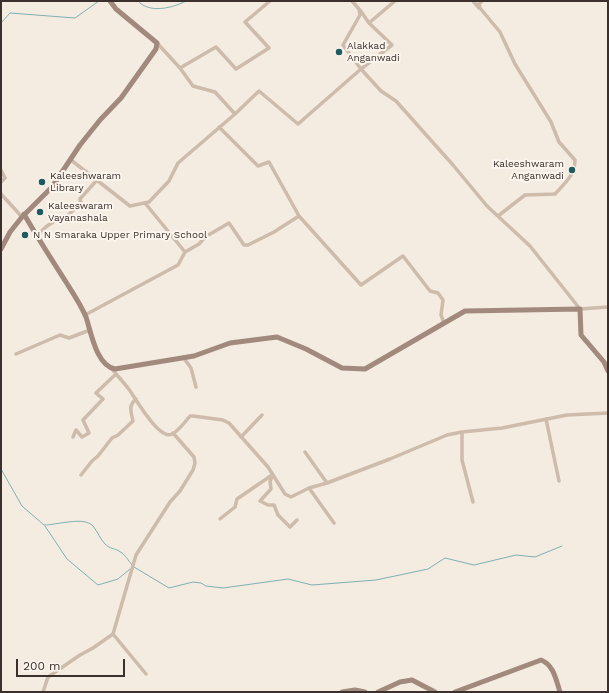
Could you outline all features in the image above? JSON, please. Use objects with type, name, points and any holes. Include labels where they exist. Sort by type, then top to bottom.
[{"type":"street","points":[[110,1],[116,9],[156,43],[180,68],[193,86],[215,92],[235,114]]},
{"type":"street","points":[[180,68],[216,47],[236,69],[269,48],[245,22],[270,1]]},
{"type":"street","points":[[71,160],[130,206],[149,202],[169,181],[178,163],[235,114],[259,91],[298,124],[392,45],[369,22],[352,1]]},
{"type":"street","points":[[369,22],[395,1]]},
{"type":"street","points":[[473,1],[500,32],[515,64],[551,122],[559,142],[575,160],[575,166],[571,176],[556,194],[526,195],[498,216]]},
{"type":"street","points":[[480,8],[479,4],[482,1]]},
{"type":"street","points":[[359,9],[360,15],[343,45],[361,70],[381,91],[396,101],[454,165],[487,206],[530,246],[580,309],[581,335],[604,362],[608,371]]},
{"type":"street","points":[[1,249],[23,216],[52,187],[80,145],[100,120],[121,98],[156,50],[156,43]]},
{"type":"street","points":[[219,127],[258,166],[269,162],[300,216],[361,285],[403,256],[430,291],[438,293],[443,300],[441,315],[444,323]]},
{"type":"street","points":[[1,170],[5,178],[1,182]]},
{"type":"street","points":[[37,235],[58,219],[66,217],[81,203],[80,198],[97,180]]},
{"type":"street","points":[[1,194],[23,216],[37,235],[85,315],[94,344],[104,362],[116,374],[161,432],[167,435],[173,433],[192,416],[227,422],[264,462],[288,496],[390,459],[447,435],[567,415],[608,412]]},
{"type":"street","points":[[145,203],[185,252]]},
{"type":"street","points":[[85,315],[178,265],[185,252],[199,244],[205,237],[229,223],[244,245],[248,245],[274,232],[300,216]]},
{"type":"street","points":[[111,368],[115,369],[194,356],[230,343],[277,337],[306,349],[342,368],[365,369],[465,311],[580,309],[608,307]]},
{"type":"street","points":[[16,354],[60,334],[69,338],[90,330]]},
{"type":"street","points":[[183,357],[192,368],[196,387]]},
{"type":"street","points":[[73,437],[76,430],[82,437],[89,433],[83,420],[104,399],[96,394],[116,374]]},
{"type":"street","points":[[81,475],[112,438],[118,435],[133,420],[130,408],[132,402],[136,399]]},
{"type":"street","points":[[241,437],[262,415]]},
{"type":"street","points":[[546,419],[559,481]]},
{"type":"street","points":[[462,432],[462,460],[473,502]]},
{"type":"street","points":[[42,692],[48,677],[113,634],[136,555],[170,502],[180,491],[193,470],[195,463],[194,457],[173,433]]},
{"type":"street","points":[[305,452],[327,483]]},
{"type":"street","points":[[220,519],[235,507],[237,499],[273,475]]},
{"type":"street","points":[[273,475],[270,481],[272,489],[260,502],[268,505],[274,505],[278,515],[290,527],[297,520]]},
{"type":"street","points":[[309,488],[334,522]]},
{"type":"street","points":[[113,634],[146,674]]},
{"type":"street","points":[[455,692],[541,660],[546,662],[551,667],[560,692]]},
{"type":"street","points":[[378,692],[400,682],[412,680],[435,692]]},
{"type":"street","points":[[342,692],[355,690],[364,692]]},
{"type":"waterway","points":[[1,23],[10,13],[75,18],[99,1]]},
{"type":"waterway","points":[[138,1],[143,5],[155,9],[168,8],[186,1]]},
{"type":"waterway","points":[[1,469],[22,506],[44,525],[77,521],[89,523],[93,526],[105,544],[125,555],[132,565]]},
{"type":"waterway","points":[[45,526],[67,559],[98,585],[118,579],[130,569]]},
{"type":"waterway","points":[[134,567],[169,588],[193,582],[201,583],[206,586],[223,588],[288,579],[312,585],[376,580],[428,569],[445,558],[474,565],[516,555],[535,557],[562,546]]},
{"type":"place","name":"Alakkad Anganwadi","points":[[339,52]]},
{"type":"place","name":"Kaleeshwaram Anganwadi","points":[[572,170]]},
{"type":"place","name":"Kaleeshwaram Library","points":[[42,182]]},
{"type":"place","name":"Kaleeswaram Vayanashala","points":[[40,212]]},
{"type":"place","name":"N N Smaraka Upper Primary School","points":[[25,235]]}]
